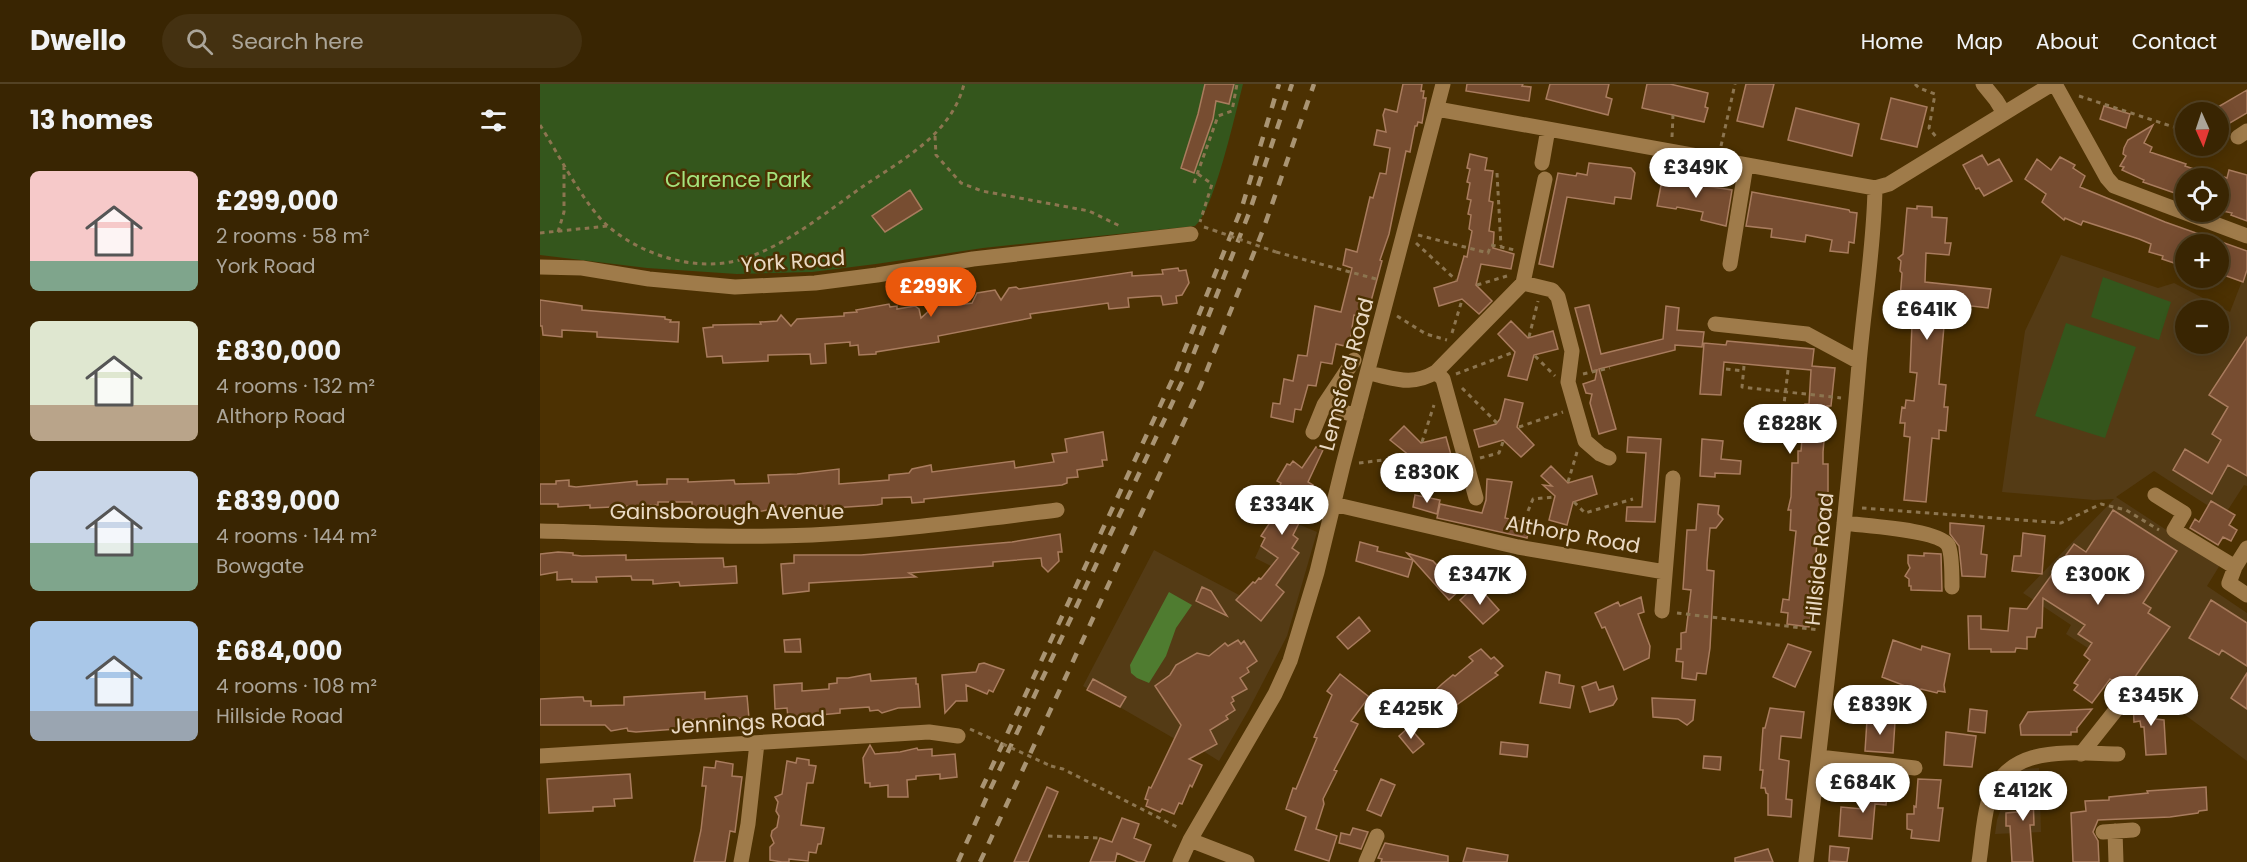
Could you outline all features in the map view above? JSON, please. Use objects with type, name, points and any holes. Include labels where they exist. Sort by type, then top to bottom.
[{"type":"street","name":"Lemsford Road","points":[[1180,862],[1190,840],[1275,694],[1290,661],[1317,572],[1443,84]]},
{"type":"street","points":[[1983,84],[2004,113]]},
{"type":"street","points":[[1437,110],[1875,188],[1889,184],[1945,148],[2053,86],[2114,186],[2247,236]]},
{"type":"street","points":[[1542,163],[1548,129]]},
{"type":"street","points":[[1730,264],[1746,165]]},
{"type":"street","points":[[1476,498],[1443,376],[1454,344],[1524,277],[1545,179]]},
{"type":"street","name":"Hillside Road","points":[[1806,862],[1833,631],[1859,362],[1874,236],[1875,188]]},
{"type":"street","name":"York Road","points":[[540,267],[582,268],[649,279],[735,287],[877,275],[973,259],[1141,239],[1195,230]]},
{"type":"street","points":[[1524,277],[1542,288],[1552,290],[1558,297],[1572,351],[1569,380],[1585,441],[1600,454],[1609,458]]},
{"type":"street","points":[[1715,324],[1808,334],[1859,362]]},
{"type":"street","points":[[1312,432],[1324,405],[1354,360]]},
{"type":"street","points":[[1368,373],[1410,381],[1443,376]]},
{"type":"street","points":[[1324,405],[1356,416]]},
{"type":"street","name":"Althorp Road","points":[[1662,611],[1673,478]]},
{"type":"street","points":[[2155,495],[2184,513],[2174,530],[2235,567]]},
{"type":"street","name":"Althorp Road","points":[[1333,504],[1518,547],[1665,572]]},
{"type":"street","name":"Gainsborough Avenue","points":[[540,531],[758,537],[814,535],[912,527],[1056,510]]},
{"type":"street","points":[[1844,524],[1920,532],[1942,539],[1949,547],[1952,587]]},
{"type":"street","points":[[2247,548],[2235,567],[2229,583],[2247,595]]},
{"type":"street","points":[[2081,754],[2123,701]]},
{"type":"street","name":"Jennings Road","points":[[540,756],[929,732],[964,733]]},
{"type":"street","points":[[741,862],[748,824],[757,743]]},
{"type":"street","points":[[1979,862],[1988,803],[1998,781],[2012,766],[2033,756],[2118,754]]},
{"type":"street","points":[[1819,757],[1915,768]]},
{"type":"street","points":[[2116,862],[2109,832],[2133,830]]},
{"type":"street","points":[[1366,862],[1377,836]]},
{"type":"street","points":[[1190,840],[1246,862]]},
{"type":"path","points":[[540,125],[595,211],[608,226],[637,245],[670,260],[712,264],[749,257],[789,236],[935,136],[949,117],[964,84]]},
{"type":"path","points":[[1194,183],[1218,116],[1232,111],[1237,84]]},
{"type":"path","points":[[1719,160],[1735,84]]},
{"type":"path","points":[[1915,84],[1935,94],[1929,128],[1945,148]]},
{"type":"path","points":[[2053,86],[2073,89],[2075,95],[2175,127]]},
{"type":"path","points":[[1672,151],[1673,115]]},
{"type":"path","points":[[935,136],[936,155],[961,183],[982,191],[1089,212],[1127,229],[1140,230],[1141,239]]},
{"type":"path","points":[[558,232],[564,212],[564,163]]},
{"type":"path","points":[[1497,173],[1501,247]]},
{"type":"path","points":[[1195,230],[1212,183],[1198,174]]},
{"type":"path","points":[[540,233],[608,226]]},
{"type":"path","points":[[1213,230],[1276,252],[1391,283]]},
{"type":"path","points":[[1405,232],[1488,253],[1491,245],[1529,253]]},
{"type":"path","points":[[1405,232],[1456,280]]},
{"type":"path","points":[[1477,285],[1524,277]]},
{"type":"path","points":[[1528,337],[1542,288]]},
{"type":"path","points":[[1384,310],[1426,334],[1454,344],[1462,300]]},
{"type":"path","points":[[1443,376],[1514,352]]},
{"type":"path","points":[[1535,356],[1560,382],[1610,368]]},
{"type":"path","points":[[1744,366],[1742,387],[1856,399]]},
{"type":"path","points":[[1726,369],[1743,371]]},
{"type":"path","points":[[1788,370],[1782,421],[1799,422]]},
{"type":"path","points":[[1443,376],[1497,423]]},
{"type":"path","points":[[1422,442],[1443,376]]},
{"type":"path","points":[[1519,427],[1575,408]]},
{"type":"path","points":[[1568,482],[1579,446],[1585,441]]},
{"type":"path","points":[[1467,461],[1499,453],[1503,442]]},
{"type":"path","points":[[1343,465],[1408,457]]},
{"type":"path","points":[[1428,462],[1459,495]]},
{"type":"path","points":[[1528,511],[1533,499],[1554,497]]},
{"type":"path","points":[[1574,502],[1585,513],[1633,499]]},
{"type":"path","points":[[1846,506],[2061,524],[2101,504],[2126,510],[2161,532]]},
{"type":"path","points":[[1662,611],[1833,631]]},
{"type":"path","points":[[964,733],[1051,766],[1063,768],[1184,830],[1190,840]]},
{"type":"path","points":[[1048,836],[1098,838]]},
{"type":"shaded area","points":[[2061,255],[2158,288],[2174,283],[2175,288],[2184,288],[2207,300],[2175,300],[2175,354],[2229,354],[2229,311],[2247,268],[2247,486],[2244,485],[2224,516],[2154,471],[2116,497],[2220,565],[2207,586],[2247,613],[2247,761],[2141,682],[2066,634],[2071,625],[2023,593],[2114,499],[2094,500],[2002,492],[2025,331]]},
{"type":"shaded area","points":[[1273,517],[1317,532],[1287,636],[1219,761],[1195,746],[1175,739],[1083,686],[1154,550],[1241,596],[1253,582],[1255,583],[1259,578],[1262,579],[1271,566],[1255,558],[1264,538],[1261,536]]},
{"type":"shaded area","points":[[2039,768],[2041,832],[1995,834],[1997,820],[2011,779],[2024,769]]},
{"type":"green space","name":"Clarence Park","points":[[540,84],[1243,84],[1217,182],[1202,217],[1195,226],[983,248],[812,272],[737,274],[647,268],[540,255]]},
{"type":"green space","points":[[2103,277],[2171,302],[2159,340],[2091,317]]},
{"type":"green space","points":[[2066,323],[2136,347],[2105,438],[2035,416]]},
{"type":"green space","points":[[1169,592],[1192,605],[1176,628],[1166,656],[1149,683],[1131,673],[1130,665]]},
{"type":"building","points":[[1205,84],[1234,84],[1229,104],[1216,101],[1213,119],[1194,173],[1181,168]]},
{"type":"building","points":[[1403,84],[1422,84],[1423,98],[1426,98],[1422,123],[1418,122],[1415,126],[1410,152],[1406,151],[1389,234],[1380,260],[1382,261],[1370,305],[1364,303],[1360,316],[1354,315],[1349,347],[1336,344],[1332,364],[1321,362],[1316,386],[1308,385],[1301,410],[1295,409],[1293,422],[1271,417],[1273,403],[1280,404],[1284,379],[1293,381],[1298,355],[1307,356],[1315,306],[1341,312],[1352,268],[1343,265],[1346,249],[1357,252],[1370,197],[1373,198],[1380,173],[1386,174],[1390,148],[1374,145],[1377,130],[1386,132],[1383,115],[1385,109],[1397,112]]},
{"type":"building","points":[[1467,84],[1523,84],[1522,86],[1531,87],[1529,101],[1466,91]]},
{"type":"building","points":[[1550,84],[1609,84],[1606,97],[1612,99],[1608,115],[1546,99]]},
{"type":"building","points":[[1647,84],[1670,84],[1708,93],[1705,107],[1708,108],[1704,122],[1642,108]]},
{"type":"building","points":[[1746,84],[1774,84],[1763,127],[1737,121]]},
{"type":"building","points":[[2247,90],[2247,113],[2229,124],[2229,102],[2227,102]]},
{"type":"building","points":[[1891,98],[1927,107],[1917,147],[1881,139]]},
{"type":"building","points":[[2104,106],[2130,114],[2126,128],[2100,119]]},
{"type":"building","points":[[1796,108],[1859,124],[1852,156],[1788,140]]},
{"type":"building","points":[[2153,125],[2144,143],[2152,147],[2150,152],[2186,164],[2185,166],[2191,168],[2175,168],[2175,193],[2143,182],[2144,180],[2122,170],[2124,167],[2120,166],[2126,156],[2123,154],[2128,140]]},
{"type":"building","points":[[1470,154],[1487,158],[1485,170],[1493,171],[1489,201],[1493,202],[1489,231],[1494,232],[1493,248],[1514,254],[1511,269],[1481,264],[1476,285],[1492,301],[1479,314],[1462,299],[1439,306],[1434,288],[1457,281],[1464,256],[1467,257],[1472,231],[1469,229],[1471,215],[1468,214],[1471,200],[1467,199],[1470,169],[1467,168]]},
{"type":"building","points":[[1982,155],[1988,165],[1999,159],[2012,181],[1984,196],[1979,188],[1976,189],[1963,165]]},
{"type":"building","points":[[2060,157],[2075,165],[2073,168],[2085,176],[2080,187],[2199,234],[2175,234],[2175,263],[2162,259],[2163,256],[2149,252],[2151,244],[2139,239],[2083,221],[2081,225],[2065,218],[2064,220],[2042,202],[2046,194],[2025,179],[2037,159],[2051,170]]},
{"type":"building","points":[[1589,163],[1631,168],[1635,173],[1631,199],[1615,197],[1614,204],[1567,197],[1553,267],[1539,264],[1558,173],[1587,175]]},
{"type":"building","points":[[2229,170],[2247,175],[2247,221],[2231,215],[2232,213],[2229,212]]},
{"type":"building","points":[[1663,175],[1688,180],[1693,184],[1732,190],[1726,226],[1701,220],[1703,212],[1657,206]]},
{"type":"building","points":[[910,190],[922,209],[885,232],[872,216]]},
{"type":"building","points":[[1752,192],[1857,213],[1854,243],[1849,242],[1848,253],[1830,251],[1832,240],[1806,235],[1805,242],[1771,237],[1772,229],[1746,226]]},
{"type":"building","points":[[1917,206],[1932,207],[1932,217],[1947,218],[1945,243],[1951,243],[1949,255],[1926,253],[1925,282],[1991,289],[1988,308],[1946,303],[1939,384],[1946,385],[1944,407],[1948,407],[1946,431],[1939,430],[1939,439],[1932,438],[1926,502],[1904,500],[1910,437],[1904,436],[1905,423],[1900,423],[1902,407],[1905,408],[1906,400],[1914,401],[1917,373],[1910,372],[1913,300],[1900,299],[1902,273],[1900,271],[1901,261],[1898,258],[1903,254],[1907,208],[1917,209]]},
{"type":"building","points":[[2229,245],[2247,251],[2247,270],[2243,282],[2229,277]]},
{"type":"building","points":[[1178,268],[1179,271],[1186,270],[1189,283],[1182,295],[1176,296],[1177,303],[1163,305],[1161,296],[1128,298],[1129,307],[1109,309],[1108,303],[1030,314],[1031,318],[938,336],[939,342],[876,352],[876,354],[859,355],[858,345],[850,346],[850,342],[825,344],[826,363],[811,364],[810,354],[768,355],[768,361],[723,363],[722,356],[707,357],[703,328],[713,327],[713,325],[761,324],[760,322],[777,321],[781,315],[791,326],[797,319],[844,316],[844,313],[889,304],[890,307],[897,306],[897,309],[915,306],[919,309],[921,318],[942,299],[949,298],[959,305],[972,303],[977,293],[995,290],[1001,300],[1009,288],[1019,289],[1132,272],[1132,276],[1163,274],[1162,270]]},
{"type":"building","points":[[540,300],[582,306],[582,310],[665,317],[671,320],[670,322],[679,322],[678,342],[597,337],[597,332],[562,330],[562,337],[543,335],[542,326],[540,326]]},
{"type":"building","points":[[1589,305],[1601,354],[1663,339],[1666,306],[1679,308],[1677,330],[1704,332],[1702,347],[1675,345],[1675,350],[1599,369],[1616,429],[1599,434],[1590,403],[1592,394],[1586,393],[1583,384],[1595,380],[1597,370],[1592,371],[1575,308]]},
{"type":"building","points":[[1511,321],[1528,338],[1553,331],[1558,349],[1534,355],[1527,380],[1508,376],[1515,352],[1498,334]]},
{"type":"building","points":[[2247,337],[2247,476],[2228,465],[2212,494],[2173,470],[2185,449],[2208,463],[2221,440],[2212,434],[2228,407],[2209,395]]},
{"type":"building","points":[[1727,341],[1814,349],[1812,366],[1835,368],[1831,406],[1827,406],[1823,452],[1823,464],[1828,464],[1828,513],[1820,512],[1809,627],[1787,624],[1788,613],[1781,612],[1783,599],[1789,600],[1796,531],[1790,530],[1791,510],[1788,510],[1791,497],[1792,463],[1798,463],[1798,451],[1801,451],[1805,404],[1809,404],[1811,370],[1724,362],[1721,395],[1700,394],[1704,343],[1726,345]]},
{"type":"building","points":[[1505,399],[1523,403],[1517,427],[1534,445],[1521,457],[1503,440],[1479,447],[1474,430],[1496,424],[1500,419]]},
{"type":"building","points":[[1404,426],[1421,443],[1446,437],[1451,455],[1427,461],[1420,485],[1403,480],[1410,456],[1390,440]]},
{"type":"building","points":[[1103,432],[1107,460],[1102,460],[1103,466],[1077,470],[1078,477],[1067,478],[1067,483],[1062,485],[924,499],[924,502],[912,503],[911,497],[882,498],[882,504],[877,505],[818,509],[817,506],[791,509],[791,506],[762,511],[692,512],[692,502],[658,502],[658,505],[590,508],[590,505],[558,507],[558,504],[540,504],[540,484],[556,484],[556,481],[569,480],[569,486],[576,487],[637,481],[637,485],[667,484],[667,479],[688,479],[688,482],[734,480],[735,484],[769,483],[768,475],[839,469],[839,484],[889,480],[889,475],[909,473],[912,469],[931,465],[932,472],[1014,461],[1015,468],[1054,462],[1052,454],[1067,452],[1065,439]]},
{"type":"building","points":[[1628,437],[1661,439],[1655,522],[1626,521],[1627,507],[1642,507],[1646,453],[1627,452]]},
{"type":"building","points":[[1702,439],[1723,441],[1721,459],[1741,461],[1740,474],[1715,473],[1715,477],[1700,476]]},
{"type":"building","points":[[1316,447],[1323,450],[1308,482],[1313,485],[1309,494],[1314,498],[1293,535],[1298,539],[1292,548],[1299,553],[1276,585],[1284,592],[1261,621],[1236,600],[1253,582],[1261,579],[1278,558],[1261,546],[1265,538],[1261,536],[1286,498],[1277,493],[1281,483],[1277,481],[1287,464],[1290,465],[1293,461],[1302,468]]},
{"type":"building","points":[[1551,466],[1568,483],[1592,476],[1597,494],[1573,502],[1567,525],[1549,520],[1555,496],[1543,485],[1552,486],[1541,476]]},
{"type":"building","points":[[1487,479],[1512,482],[1505,518],[1530,523],[1527,538],[1437,518],[1440,504],[1482,513],[1486,500]]},
{"type":"building","points":[[1415,495],[1440,500],[1437,514],[1413,507]]},
{"type":"building","points":[[2211,501],[2235,515],[2229,525],[2237,530],[2231,541],[2223,537],[2218,545],[2190,528],[2195,519],[2199,522]]},
{"type":"building","points":[[1698,504],[1719,506],[1718,514],[1723,519],[1716,528],[1710,528],[1707,570],[1714,571],[1710,648],[1706,674],[1697,673],[1696,680],[1682,678],[1683,662],[1676,661],[1677,649],[1681,649],[1681,633],[1686,632],[1691,590],[1683,589],[1687,530],[1696,530]]},
{"type":"building","points":[[2113,510],[2177,551],[2143,603],[2151,608],[2148,613],[2170,627],[2132,681],[2140,686],[2132,696],[2110,679],[2092,703],[2074,690],[2078,685],[2074,683],[2090,660],[2084,655],[2092,643],[2078,634],[2085,625],[2043,598],[2042,628],[2037,628],[2035,637],[2027,637],[2027,649],[2016,648],[2015,652],[1991,652],[1991,649],[1969,649],[1968,616],[1981,616],[1981,629],[2008,631],[2010,608],[2027,609],[2074,544],[2086,552]]},
{"type":"building","points":[[1950,523],[1984,526],[1981,554],[1987,555],[1985,577],[1962,576],[1959,546],[1950,534]]},
{"type":"building","points":[[2023,533],[2045,536],[2042,574],[2012,571],[2014,556],[2021,556]]},
{"type":"building","points":[[1060,534],[1062,552],[1058,552],[1059,561],[1048,572],[1042,566],[1041,558],[993,562],[993,566],[909,573],[916,577],[809,583],[809,591],[783,594],[781,564],[794,563],[794,555],[861,555],[1012,542]]},
{"type":"building","points":[[1360,542],[1378,547],[1377,551],[1413,560],[1408,577],[1356,561]]},
{"type":"building","points":[[558,552],[582,556],[626,555],[626,560],[723,558],[724,567],[736,566],[737,583],[680,586],[679,582],[653,584],[653,580],[632,580],[631,576],[596,577],[597,582],[572,582],[572,579],[557,580],[557,572],[540,575],[540,554]]},
{"type":"building","points":[[1407,553],[1433,561],[1460,590],[1449,600]]},
{"type":"building","points":[[1924,553],[1941,554],[1942,591],[1911,590],[1909,586],[1909,579],[1905,576],[1910,568],[1908,555],[1924,556]]},
{"type":"building","points":[[1202,587],[1211,591],[1227,616],[1196,601]]},
{"type":"building","points":[[1471,590],[1477,596],[1483,592],[1499,610],[1483,624],[1460,600]]},
{"type":"building","points":[[1641,597],[1644,612],[1638,614],[1650,646],[1649,658],[1624,670],[1605,627],[1602,628],[1595,613],[1618,602],[1620,606]]},
{"type":"building","points":[[2211,600],[2247,623],[2247,666],[2222,650],[2219,655],[2189,638]]},
{"type":"building","points":[[1359,617],[1370,631],[1348,649],[1337,637]]},
{"type":"building","points":[[800,639],[801,652],[785,652],[784,640]]},
{"type":"building","points":[[1238,640],[1241,644],[1244,641],[1257,661],[1247,668],[1249,672],[1240,678],[1247,689],[1232,697],[1234,701],[1231,703],[1235,710],[1226,716],[1228,719],[1210,730],[1217,744],[1189,759],[1202,765],[1192,787],[1190,785],[1182,804],[1179,803],[1174,814],[1162,809],[1160,812],[1146,806],[1148,800],[1145,799],[1149,787],[1151,788],[1181,725],[1155,686],[1170,675],[1176,665],[1197,653],[1209,656],[1225,643],[1228,646]]},
{"type":"building","points":[[1893,640],[1921,650],[1922,646],[1950,654],[1944,685],[1945,692],[1938,691],[1937,693],[1921,689],[1918,691],[1882,677]]},
{"type":"building","points":[[1788,644],[1811,652],[1795,687],[1773,677]]},
{"type":"building","points":[[1481,649],[1503,666],[1495,673],[1498,675],[1451,709],[1444,701],[1415,728],[1406,718],[1442,684],[1473,661],[1469,657]]},
{"type":"building","points":[[984,663],[1004,670],[993,692],[989,690],[987,694],[966,685],[967,701],[956,701],[945,713],[942,675],[976,672],[979,664]]},
{"type":"building","points":[[1546,672],[1560,675],[1559,683],[1574,686],[1570,708],[1540,703]]},
{"type":"building","points":[[2247,673],[2247,709],[2231,698]]},
{"type":"building","points":[[870,674],[871,681],[916,678],[920,707],[898,708],[882,713],[878,710],[870,711],[869,707],[840,709],[840,713],[799,717],[788,717],[787,708],[775,709],[774,685],[802,683],[802,691],[829,689],[829,684],[837,683],[837,678]]},
{"type":"building","points":[[1340,674],[1369,697],[1351,721],[1358,724],[1334,770],[1337,771],[1323,799],[1324,804],[1316,829],[1337,836],[1329,861],[1295,850],[1306,817],[1286,809],[1293,788],[1296,789],[1317,738],[1314,737],[1332,695],[1327,691]]},
{"type":"building","points":[[1093,679],[1126,697],[1120,707],[1087,690]]},
{"type":"building","points":[[1596,682],[1599,690],[1613,686],[1617,699],[1613,705],[1590,712],[1582,687]]},
{"type":"building","points":[[705,692],[705,699],[747,696],[749,718],[680,720],[680,727],[677,729],[636,732],[628,731],[627,728],[611,731],[605,725],[540,725],[540,699],[583,697],[584,701],[591,701],[591,706],[624,705],[624,697]]},
{"type":"building","points":[[1652,698],[1695,700],[1693,720],[1687,725],[1678,719],[1653,717]]},
{"type":"building","points":[[2155,699],[2156,719],[2164,720],[2166,754],[2146,755],[2144,727],[2141,727],[2140,721],[2134,722],[2133,701]]},
{"type":"building","points":[[1770,708],[1804,712],[1801,738],[1781,736],[1779,759],[1789,761],[1786,799],[1792,800],[1791,817],[1768,815],[1768,794],[1765,788],[1761,788],[1763,728],[1765,728]]},
{"type":"building","points":[[1970,709],[1987,711],[1985,733],[1968,731]]},
{"type":"building","points":[[2092,709],[2077,728],[2077,732],[2071,732],[2071,735],[2021,735],[2020,725],[2028,712]]},
{"type":"building","points":[[1867,720],[1895,722],[1893,753],[1865,751]]},
{"type":"building","points":[[1409,727],[1424,744],[1413,753],[1399,736]]},
{"type":"building","points":[[1946,732],[1976,736],[1972,767],[1944,765]]},
{"type":"building","points":[[1501,742],[1528,745],[1527,757],[1500,754]]},
{"type":"building","points":[[870,745],[875,754],[917,748],[918,750],[932,749],[932,756],[955,754],[957,777],[940,779],[940,774],[916,776],[916,779],[907,780],[908,797],[888,797],[888,785],[870,787],[870,783],[865,783],[863,758]]},
{"type":"building","points":[[1704,756],[1721,757],[1720,770],[1703,768]]},
{"type":"building","points":[[797,758],[809,760],[809,765],[816,766],[813,783],[807,783],[801,825],[824,828],[821,844],[818,844],[816,853],[809,852],[808,861],[770,860],[770,847],[774,843],[771,836],[772,831],[777,827],[779,816],[776,811],[778,802],[775,797],[782,794],[787,761],[796,763]]},
{"type":"building","points":[[716,761],[733,764],[732,776],[742,777],[735,832],[730,831],[725,862],[694,862],[701,830],[706,786],[702,786],[704,767],[715,768]]},
{"type":"building","points":[[630,774],[632,798],[614,799],[615,806],[593,807],[593,811],[549,813],[547,779]]},
{"type":"building","points":[[1381,779],[1395,785],[1381,816],[1367,810]]},
{"type":"building","points":[[1918,779],[1941,780],[1938,808],[1943,808],[1939,841],[1911,838],[1912,830],[1907,829],[1907,814],[1914,814],[1914,806],[1916,807]]},
{"type":"building","points":[[2038,780],[2038,794],[2033,794],[2034,825],[2030,825],[2033,862],[2012,862],[2010,826],[2006,826],[2006,813],[2017,812],[2016,781]]},
{"type":"building","points":[[1864,784],[1888,786],[1886,805],[1875,804],[1872,839],[1839,836],[1841,807],[1863,809]]},
{"type":"building","points":[[1047,787],[1058,792],[1028,862],[1014,862]]},
{"type":"building","points":[[2206,787],[2207,810],[2198,813],[2170,817],[2098,820],[2093,832],[2098,841],[2099,862],[2073,862],[2071,813],[2086,811],[2085,801],[2109,800],[2109,797],[2148,793],[2147,791]]},
{"type":"building","points":[[1122,818],[1139,824],[1134,838],[1151,845],[1144,862],[1138,862],[1117,853],[1115,862],[1090,862],[1100,838],[1112,842]]},
{"type":"building","points":[[1353,828],[1368,832],[1361,849],[1339,843],[1341,833],[1350,835]]},
{"type":"building","points":[[1385,843],[1448,856],[1448,862],[1381,862],[1382,859],[1378,858]]},
{"type":"building","points":[[1830,846],[1849,848],[1847,862],[1829,861]]},
{"type":"building","points":[[1467,848],[1508,855],[1507,862],[1463,862]]},
{"type":"building","points":[[1768,849],[1773,862],[1735,862],[1735,858]]},
{"type":"railway","points":[[982,788],[1175,374],[1242,207],[1279,84]]},
{"type":"railway","points":[[958,862],[1184,378],[1249,213],[1292,84]]},
{"type":"railway","points":[[980,862],[1201,385],[1263,230],[1314,84]]}]
